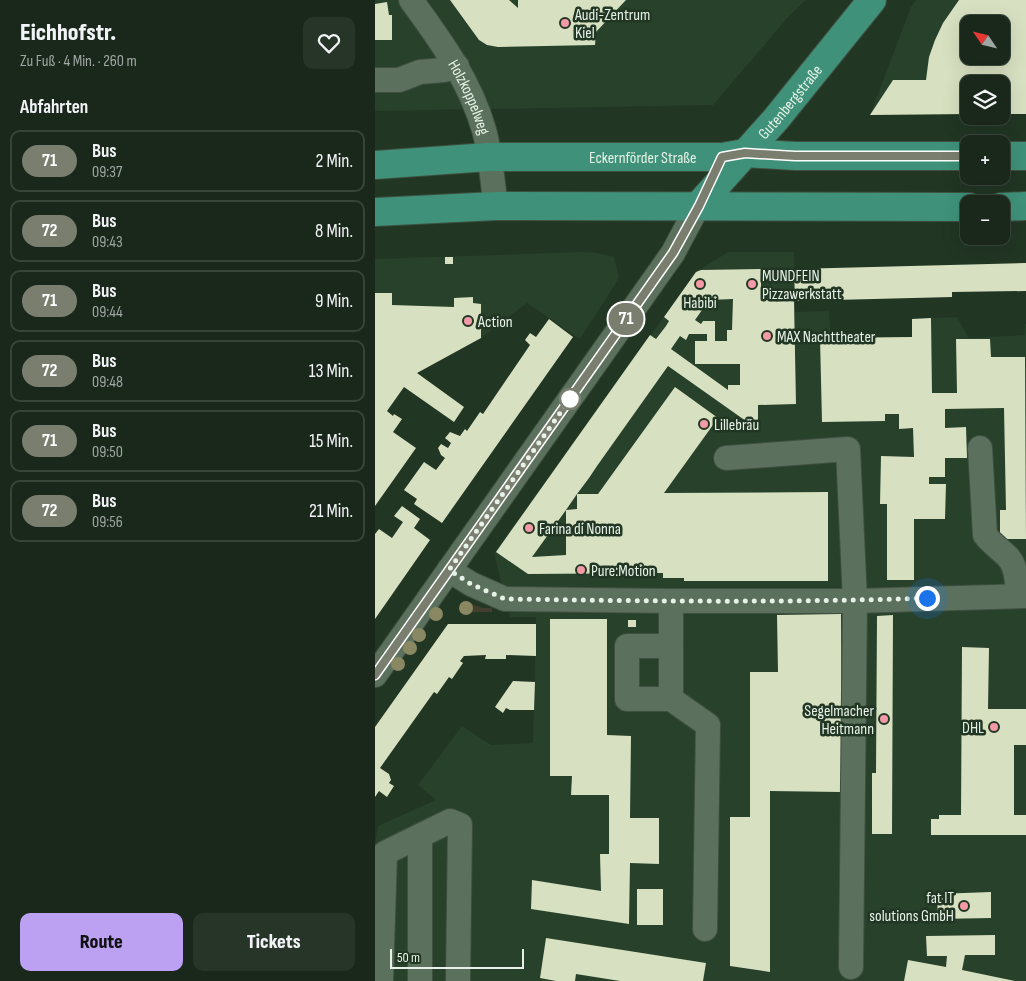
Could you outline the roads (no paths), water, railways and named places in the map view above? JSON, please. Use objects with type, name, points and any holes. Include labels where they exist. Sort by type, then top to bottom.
[{"type":"main road","name":"Gutenbergstraße","points":[[699,206],[734,155],[858,0]]},
{"type":"main road","name":"Gutenbergstraße","points":[[734,155],[872,0]]},
{"type":"main road","name":"Eckernförder Straße","points":[[375,165],[488,157],[960,156]]},
{"type":"main road","points":[[1010,156],[1026,156]]},
{"type":"main road","points":[[375,212],[496,206],[960,207]]},
{"type":"main road","points":[[1010,207],[1026,206]]},
{"type":"street","name":"Holzkoppelweg","points":[[411,0],[457,66],[479,115],[484,132],[496,206]]},
{"type":"street","points":[[375,80],[399,80],[420,72],[444,70],[457,66]]},
{"type":"street","points":[[375,675],[673,253],[699,206]]},
{"type":"street","points":[[449,570],[471,584],[505,599],[855,601],[1022,595],[1009,558],[992,544],[985,535],[980,448]]},
{"type":"street","points":[[726,458],[848,449],[855,601],[851,967]]},
{"type":"street","points":[[671,601],[671,699]]},
{"type":"street","points":[[671,646],[627,646],[627,698],[671,699],[708,725],[705,928]]},
{"type":"street","points":[[381,981],[379,924],[385,853],[450,821],[460,825],[458,981]]},
{"type":"street","points":[[420,836],[420,981]]},
{"type":"place","name":"Audi-Zentrum Kiel","points":[[565,23]]},
{"type":"place","name":"Habibi","points":[[700,284]]},
{"type":"place","name":"MUNDFEIN Pizzawerkstatt","points":[[752,284]]},
{"type":"place","name":"Action","points":[[468,321]]},
{"type":"place","name":"MAX Nachttheater","points":[[767,336]]},
{"type":"place","name":"Lillebräu","points":[[704,424]]},
{"type":"place","name":"Farina di Nonna","points":[[529,528]]},
{"type":"place","name":"Pure:Motion","points":[[581,570]]},
{"type":"place","name":"Segelmacher Heitmann","points":[[884,719]]},
{"type":"place","name":"DHL","points":[[994,727]]},
{"type":"place","name":"fat IT solutions GmbH","points":[[964,906]]}]
